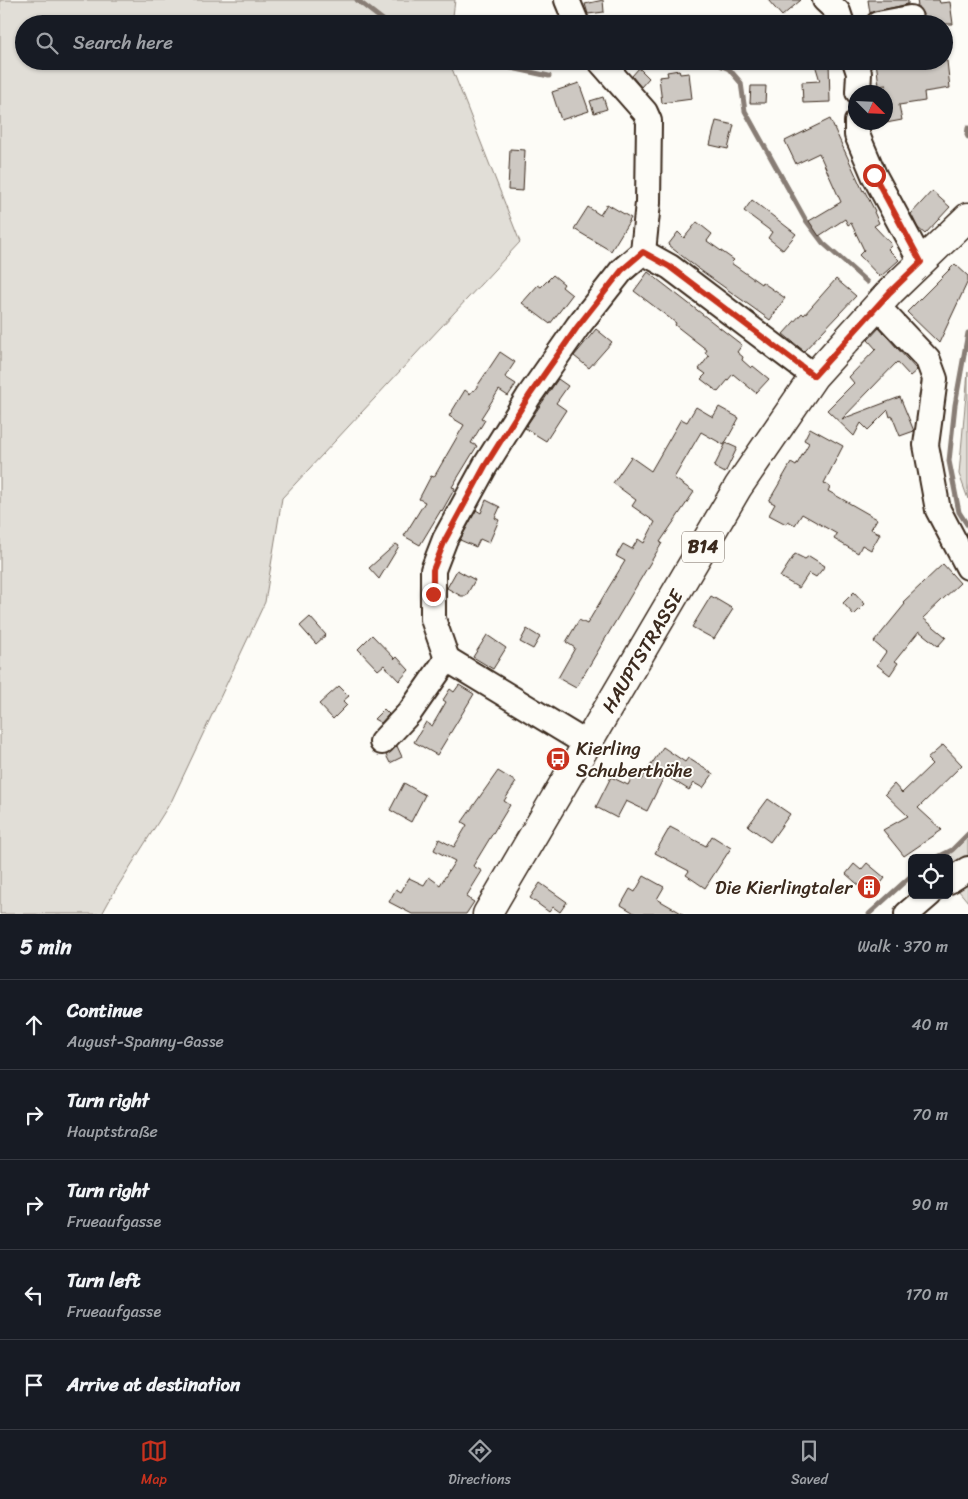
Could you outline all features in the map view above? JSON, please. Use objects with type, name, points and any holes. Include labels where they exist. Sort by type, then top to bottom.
[{"type":"main road","name":"HAUPTSTRASSE","points":[[487,914],[736,492],[814,376],[877,306],[968,217]]},
{"type":"street","points":[[567,0],[573,15]]},
{"type":"street","points":[[825,0],[839,15]]},
{"type":"street","points":[[587,744],[447,660],[433,620],[433,570],[445,540],[485,466],[529,396],[578,326],[622,270],[643,252],[648,203],[649,121],[645,112],[608,70]]},
{"type":"street","points":[[858,70],[858,85]]},
{"type":"street","points":[[857,130],[857,135],[874,175],[921,262]]},
{"type":"street","points":[[643,252],[670,267],[814,376]]},
{"type":"street","points":[[877,306],[928,360],[934,379],[926,445],[938,510],[968,567]]},
{"type":"street","points":[[382,742],[410,712],[447,660]]},
{"type":"street","points":[[953,878],[968,869]]},
{"type":"street","points":[[907,914],[924,899]]},
{"type":"shaded area","points":[[0,0],[455,0],[453,15],[15,15],[15,70],[453,70],[520,242],[282,498],[265,602],[172,800],[102,914],[0,914]]},
{"type":"shaded area","points":[[968,372],[968,499],[959,474]]},
{"type":"shaded area","points":[[968,837],[968,902],[953,884],[953,854],[950,854]]},
{"type":"building","points":[[603,0],[604,12],[588,14],[585,4]]},
{"type":"building","points":[[768,0],[801,0],[783,15]]},
{"type":"building","points":[[868,0],[908,0],[908,4],[870,13]]},
{"type":"building","points":[[917,0],[939,0],[940,3],[950,2],[952,15],[923,15],[918,7]]},
{"type":"building","points":[[637,70],[641,70],[649,78],[641,87],[632,76]]},
{"type":"building","points":[[679,70],[680,74],[689,73],[692,99],[662,103],[659,77],[668,76],[667,72]]},
{"type":"building","points":[[817,70],[829,70],[830,102],[803,103],[802,82],[820,81]]},
{"type":"building","points":[[877,70],[948,70],[950,88],[924,92],[925,101],[899,105],[902,120],[893,122],[893,85],[879,85]]},
{"type":"building","points":[[579,83],[589,111],[561,120],[552,92]]},
{"type":"building","points":[[751,86],[766,86],[765,103],[750,103]]},
{"type":"building","points":[[603,97],[607,109],[594,113],[590,101]]},
{"type":"building","points":[[830,119],[863,191],[875,211],[879,223],[874,226],[892,245],[888,249],[899,260],[880,277],[859,255],[864,250],[851,223],[848,225],[845,219],[819,236],[809,221],[841,202],[819,153],[796,164],[785,141]]},
{"type":"building","points":[[716,121],[734,125],[728,149],[710,145]]},
{"type":"building","points":[[510,149],[525,150],[523,191],[508,190]]},
{"type":"building","points":[[932,191],[950,207],[925,234],[918,228],[911,214]]},
{"type":"building","points":[[752,200],[796,234],[783,250],[768,238],[772,232],[744,211]]},
{"type":"building","points":[[607,204],[631,218],[611,251],[574,229],[588,207],[600,215]]},
{"type":"building","points":[[697,222],[712,234],[707,241],[734,260],[731,263],[785,298],[770,320],[668,245],[678,232],[684,238]]},
{"type":"building","points":[[955,264],[968,276],[968,281],[939,343],[907,312]]},
{"type":"building","points":[[648,272],[742,345],[737,352],[743,357],[742,360],[769,379],[756,393],[733,374],[718,392],[701,379],[706,374],[699,369],[709,356],[705,353],[707,350],[675,325],[676,323],[634,291]]},
{"type":"building","points":[[553,275],[564,284],[562,287],[572,295],[550,324],[522,303],[538,285],[541,287]]},
{"type":"building","points":[[836,279],[856,296],[804,351],[783,334],[802,313],[804,315]]},
{"type":"building","points":[[879,328],[917,370],[910,376],[897,362],[842,419],[900,397],[914,431],[900,436],[888,410],[868,430],[861,423],[854,436],[827,410],[854,383],[849,377],[876,349],[868,340]]},
{"type":"building","points":[[596,329],[612,342],[589,368],[574,356]]},
{"type":"building","points":[[500,352],[515,362],[505,377],[516,384],[508,396],[499,390],[481,418],[485,420],[471,443],[477,446],[452,487],[455,488],[442,511],[420,545],[404,536],[425,502],[419,499],[431,476],[434,477],[464,425],[449,416],[465,390],[470,394],[474,391]]},
{"type":"building","points":[[558,379],[568,386],[556,403],[566,410],[546,441],[525,428]]},
{"type":"building","points":[[696,407],[713,417],[719,407],[739,418],[724,445],[701,432],[674,478],[694,492],[660,542],[662,543],[576,688],[558,678],[575,648],[566,642],[579,620],[587,624],[625,561],[616,556],[623,544],[632,549],[638,539],[644,543],[655,522],[632,506],[636,500],[613,483],[631,457],[651,471],[681,419],[687,422]]},
{"type":"building","points":[[810,428],[843,446],[824,483],[830,487],[828,491],[877,519],[871,529],[880,534],[871,550],[862,545],[858,553],[834,539],[837,534],[802,514],[795,525],[788,521],[786,524],[769,515],[775,504],[769,501],[791,463],[796,466],[809,443],[804,440]]},
{"type":"building","points":[[726,443],[737,448],[725,473],[714,467]]},
{"type":"building","points":[[486,500],[500,507],[495,518],[499,520],[489,543],[480,539],[476,547],[460,540],[476,510],[481,513]]},
{"type":"building","points":[[396,544],[399,546],[379,579],[369,568]]},
{"type":"building","points":[[795,554],[805,559],[809,556],[825,566],[816,577],[809,573],[799,588],[780,577]]},
{"type":"building","points":[[943,564],[960,583],[923,618],[946,637],[938,646],[919,631],[895,661],[898,663],[890,675],[877,665],[886,652],[874,642],[905,604],[903,602]]},
{"type":"building","points":[[457,570],[475,580],[466,596],[461,596],[447,588]]},
{"type":"building","points":[[854,592],[865,604],[854,615],[843,603]]},
{"type":"building","points":[[711,596],[733,609],[714,639],[692,627]]},
{"type":"building","points":[[310,617],[326,635],[316,644],[300,626]]},
{"type":"building","points":[[527,629],[540,637],[533,649],[520,642]]},
{"type":"building","points":[[372,635],[395,659],[397,657],[409,670],[399,681],[384,665],[378,670],[358,649]]},
{"type":"building","points":[[487,635],[506,648],[493,669],[473,657]]},
{"type":"building","points":[[459,685],[474,694],[437,755],[414,742],[426,722],[432,726],[446,702],[443,700],[450,689],[454,692]]},
{"type":"building","points":[[339,686],[349,696],[343,701],[347,705],[333,719],[319,704]]},
{"type":"building","points":[[384,709],[389,714],[381,723],[374,719]]},
{"type":"building","points":[[943,745],[962,765],[918,808],[942,830],[904,856],[883,830],[908,816],[885,794],[894,784],[902,793],[932,764],[927,759]]},
{"type":"building","points":[[397,746],[402,757],[390,763],[386,755]]},
{"type":"building","points":[[663,747],[685,762],[688,758],[713,774],[703,788],[694,783],[689,790],[665,775],[647,811],[626,801],[617,818],[596,807],[611,777],[628,785],[633,775],[641,780]]},
{"type":"building","points":[[498,771],[516,782],[504,801],[510,805],[473,866],[482,871],[466,897],[474,902],[466,914],[412,914],[389,902],[396,889],[401,892],[409,878],[424,885],[429,877],[440,885],[455,861],[434,850],[439,839],[454,847],[467,825],[462,822]]},
{"type":"building","points":[[404,783],[425,795],[411,822],[390,810]]},
{"type":"building","points":[[768,799],[790,814],[770,842],[748,826]]},
{"type":"building","points":[[670,827],[706,846],[712,836],[731,848],[705,888],[686,875],[689,871],[655,853]]},
{"type":"building","name":"Die Kierlingtaler","points":[[867,863],[885,878],[871,896],[846,874],[854,864],[861,870]]},
{"type":"building","points":[[644,876],[664,887],[657,899],[683,914],[636,914],[621,905],[630,889],[635,892]]},
{"type":"building","points":[[540,883],[567,902],[560,912],[553,907],[549,912],[530,898]]},
{"type":"waterway","points":[[357,0],[376,15]]},
{"type":"waterway","points":[[521,70],[549,76]]},
{"type":"waterway","points":[[730,70],[741,83],[745,111],[805,219],[823,243],[867,282]]},
{"type":"waterway","points":[[968,128],[968,137]]},
{"type":"waterway","points":[[968,333],[955,405],[949,461],[959,512],[968,526]]},
{"type":"waterway","points":[[944,854],[952,850],[968,834]]},
{"type":"waterway","points":[[869,914],[908,879]]},
{"type":"place","name":"Kierling Schuberthöhe","points":[[558,759]]},
{"type":"place","name":"Die Kierlingtaler","points":[[869,887]]},
{"type":"route","points":[[433,594],[433,570],[445,540],[485,466],[529,396],[578,326],[622,270],[643,252],[652,255],[814,376],[890,292],[921,262],[874,175]]}]
